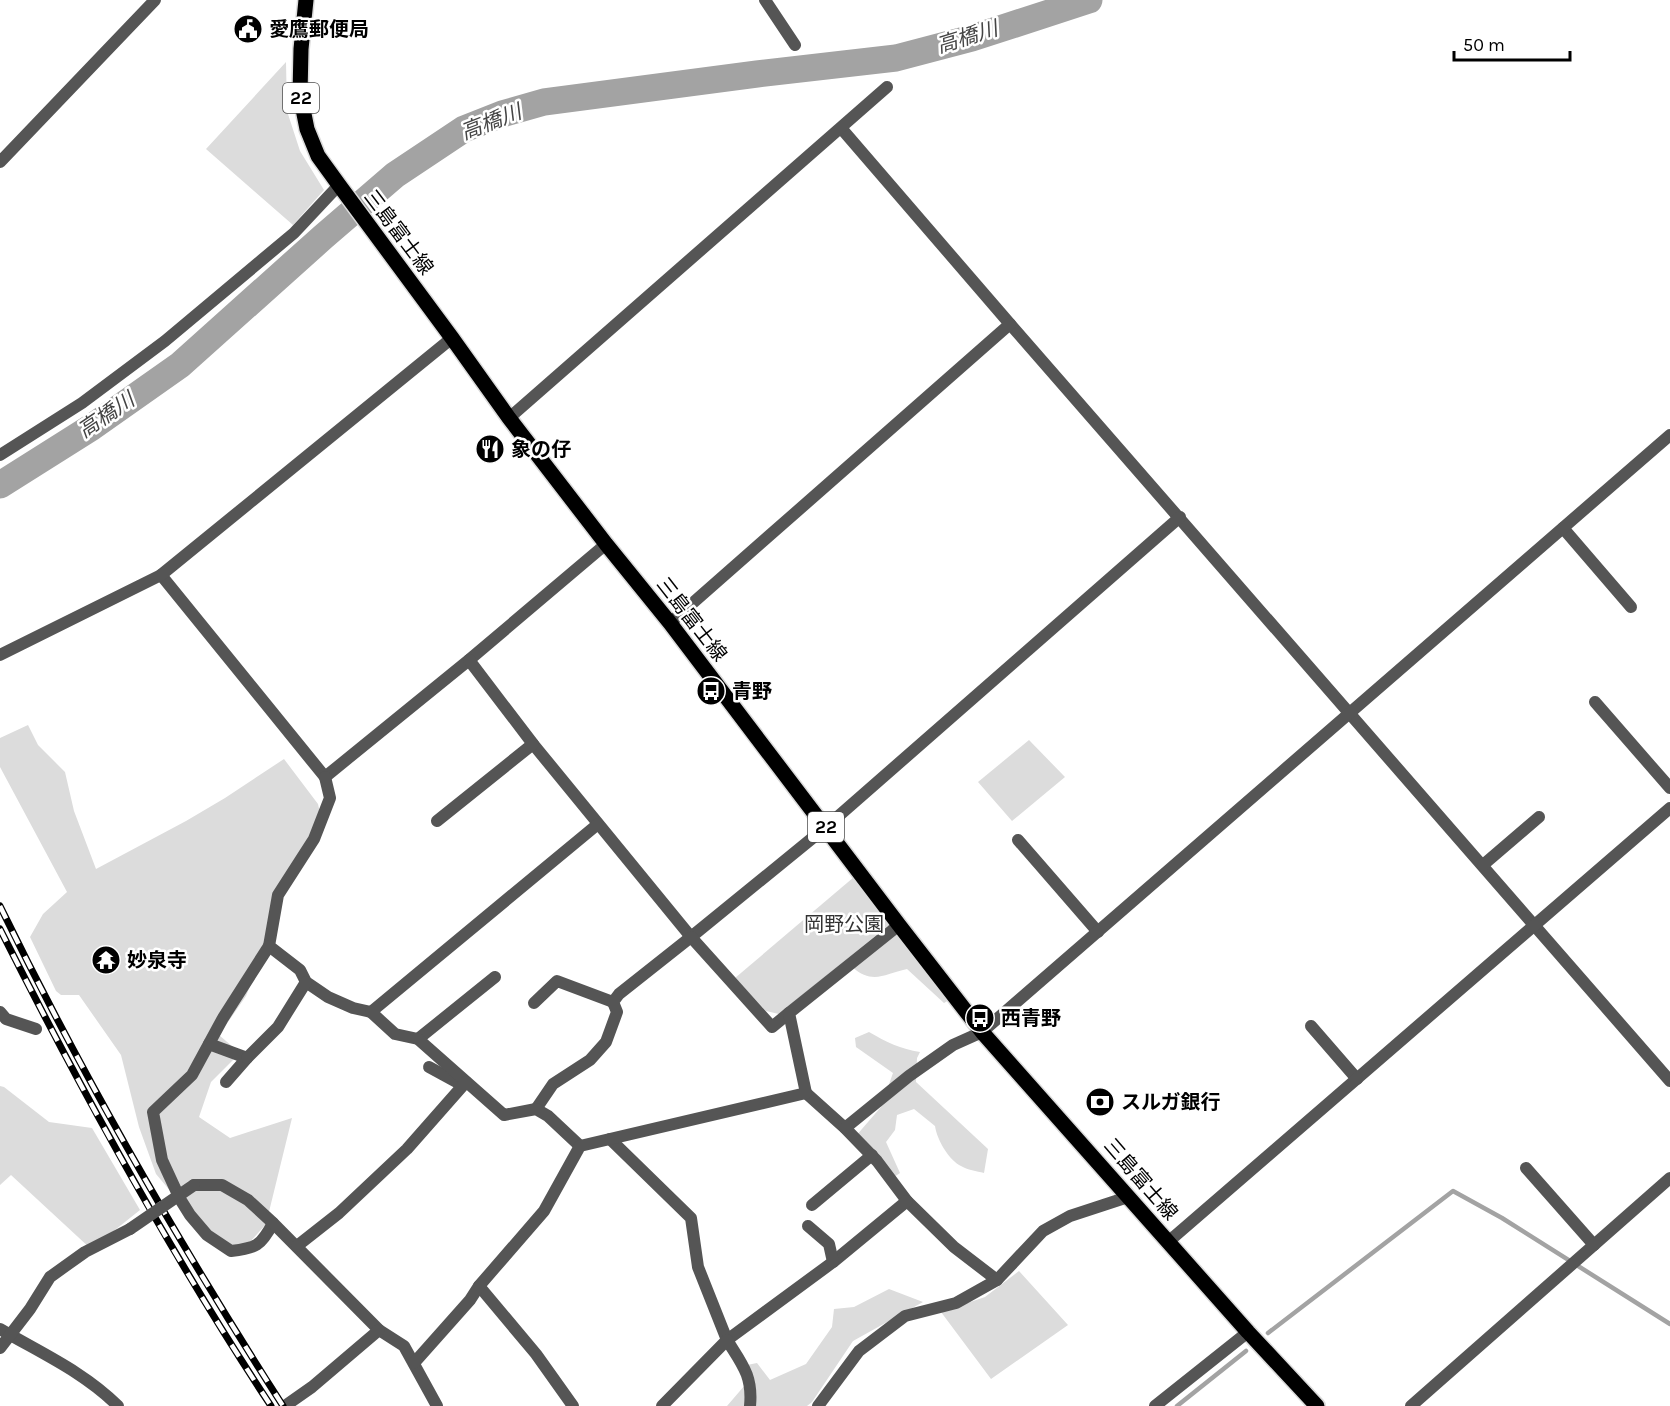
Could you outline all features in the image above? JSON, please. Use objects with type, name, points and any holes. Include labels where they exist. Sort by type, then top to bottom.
[{"type":"main road","name":"三島富士線","points":[[306,0],[301,49],[300,94],[307,129],[318,156],[339,186],[509,418],[670,623],[982,1032],[1248,1332],[1317,1406]]},
{"type":"street","points":[[0,162],[155,0]]},
{"type":"street","points":[[765,0],[795,45]]},
{"type":"street","points":[[509,418],[887,87]]},
{"type":"street","points":[[841,128],[1670,1081]]},
{"type":"street","points":[[0,455],[82,403],[165,341],[294,233],[339,186]]},
{"type":"street","points":[[670,623],[1010,324]]},
{"type":"street","points":[[0,655],[161,575],[452,338]]},
{"type":"street","points":[[845,1128],[909,1076],[953,1045],[982,1032],[1670,435]]},
{"type":"street","points":[[613,1002],[619,994],[826,827],[1180,517]]},
{"type":"street","points":[[1563,528],[1631,607]]},
{"type":"street","points":[[325,777],[469,660],[606,544]]},
{"type":"street","points":[[161,575],[325,777],[330,798],[314,839],[278,895],[269,946],[223,1018],[192,1075],[153,1112],[162,1160],[180,1199],[207,1235],[231,1251],[252,1248],[266,1236],[273,1223]]},
{"type":"street","points":[[469,660],[533,744],[691,937],[772,1027],[899,925]]},
{"type":"street","points":[[1595,702],[1670,788]]},
{"type":"street","points":[[437,821],[533,744]]},
{"type":"street","points":[[1168,1242],[1670,808]]},
{"type":"street","points":[[1483,866],[1539,817]]},
{"type":"street","points":[[371,1012],[598,824]]},
{"type":"street","points":[[1018,840],[1098,932]]},
{"type":"street","points":[[269,946],[300,970],[306,981],[328,997],[353,1008],[371,1012],[395,1034],[418,1039],[464,1084],[504,1115],[536,1109],[548,1116],[580,1146]]},
{"type":"street","points":[[418,1039],[495,977]]},
{"type":"street","points":[[226,1082],[278,1027],[306,981]]},
{"type":"street","points":[[534,1003],[557,981],[613,1002],[617,1012],[606,1042],[590,1060],[553,1084],[536,1109]]},
{"type":"street","points":[[0,1012],[6,1019],[36,1029]]},
{"type":"street","points":[[789,1013],[806,1093],[872,1155],[907,1202],[954,1247],[997,1280]]},
{"type":"street","points":[[1311,1026],[1357,1079]]},
{"type":"street","points":[[209,1044],[247,1058]]},
{"type":"street","points":[[429,1067],[464,1084]]},
{"type":"street","points":[[297,1246],[339,1213],[407,1149],[464,1084]]},
{"type":"street","points":[[414,1363],[470,1300],[479,1286],[544,1210],[580,1146],[806,1093]]},
{"type":"street","points":[[610,1139],[691,1218],[698,1267],[727,1340],[746,1370],[752,1392],[750,1406]]},
{"type":"street","points":[[812,1205],[872,1155]]},
{"type":"street","points":[[1526,1168],[1594,1245]]},
{"type":"street","points":[[1411,1406],[1670,1178]]},
{"type":"street","points":[[0,1348],[5,1332],[30,1309],[50,1277],[85,1252],[130,1229],[194,1185],[222,1185],[248,1200],[297,1246],[379,1330],[404,1346],[437,1406]]},
{"type":"street","points":[[818,1406],[859,1351],[905,1316],[957,1303],[997,1280],[1042,1231],[1070,1216],[1128,1197]]},
{"type":"street","points":[[662,1406],[727,1340],[833,1262],[907,1202]]},
{"type":"street","points":[[808,1226],[829,1244],[833,1262]]},
{"type":"street","points":[[479,1286],[536,1354],[573,1406]]},
{"type":"street","points":[[285,1406],[312,1387],[379,1330]]},
{"type":"street","points":[[5,1332],[72,1369],[104,1392],[118,1406]]},
{"type":"street","points":[[1155,1406],[1248,1332]]},
{"type":"green space","points":[[286,62],[287,111],[300,151],[324,190],[293,225],[206,149]]},
{"type":"green space","points":[[28,725],[38,745],[65,772],[74,811],[96,869],[186,821],[284,759],[318,804],[324,830],[278,895],[270,937],[246,996],[219,1035],[240,1053],[211,1082],[199,1117],[230,1138],[292,1118],[266,1224],[243,1250],[207,1235],[156,1174],[139,1127],[121,1055],[79,995],[61,995],[56,991],[30,937],[43,914],[67,892],[0,767],[0,738]]},
{"type":"green space","points":[[1029,740],[1065,777],[1012,821],[978,782]]},
{"type":"green space","name":"岡野公園","points":[[854,877],[890,924],[779,1014],[766,1011],[735,978]]},
{"type":"green space","points":[[897,932],[949,1000],[944,1003],[907,969],[873,977],[866,976],[852,967]]},
{"type":"green space","points":[[869,1032],[894,1045],[920,1052],[917,1058],[916,1082],[988,1149],[984,1173],[963,1167],[952,1159],[941,1143],[935,1126],[914,1109],[897,1115],[895,1130],[886,1142],[900,1173],[894,1177],[855,1137],[881,1107],[893,1073],[856,1047],[855,1038]]},
{"type":"green space","points":[[0,1086],[49,1122],[92,1128],[140,1210],[91,1249],[11,1175],[0,1185]]},
{"type":"green space","points":[[1019,1271],[1068,1325],[991,1379],[941,1312],[985,1297]]},
{"type":"green space","points":[[889,1289],[923,1302],[853,1341],[807,1406],[727,1406],[745,1385],[747,1365],[757,1363],[770,1380],[806,1364],[832,1327],[834,1309],[854,1307]]},
{"type":"waterway","name":"高橋川","points":[[0,485],[92,427],[180,365],[395,175],[464,129],[502,114],[544,102],[896,58],[972,38],[1089,0]]},
{"type":"waterway","points":[[1268,1333],[1453,1191],[1502,1218],[1670,1324]]},
{"type":"waterway","points":[[1177,1406],[1246,1351]]},
{"type":"railway","points":[[0,906],[65,1034],[134,1160],[170,1223],[283,1406]]},
{"type":"railway","points":[[0,929],[95,1111],[162,1231],[271,1406]]},
{"type":"place","name":"愛鷹郵便局","points":[[248,29]]},
{"type":"place","name":"象の仔","points":[[490,449]]},
{"type":"place","name":"青野","points":[[711,691]]},
{"type":"place","name":"妙泉寺","points":[[106,960]]},
{"type":"place","name":"西青野","points":[[980,1018]]},
{"type":"place","name":"スルガ銀行","points":[[1100,1102]]}]
